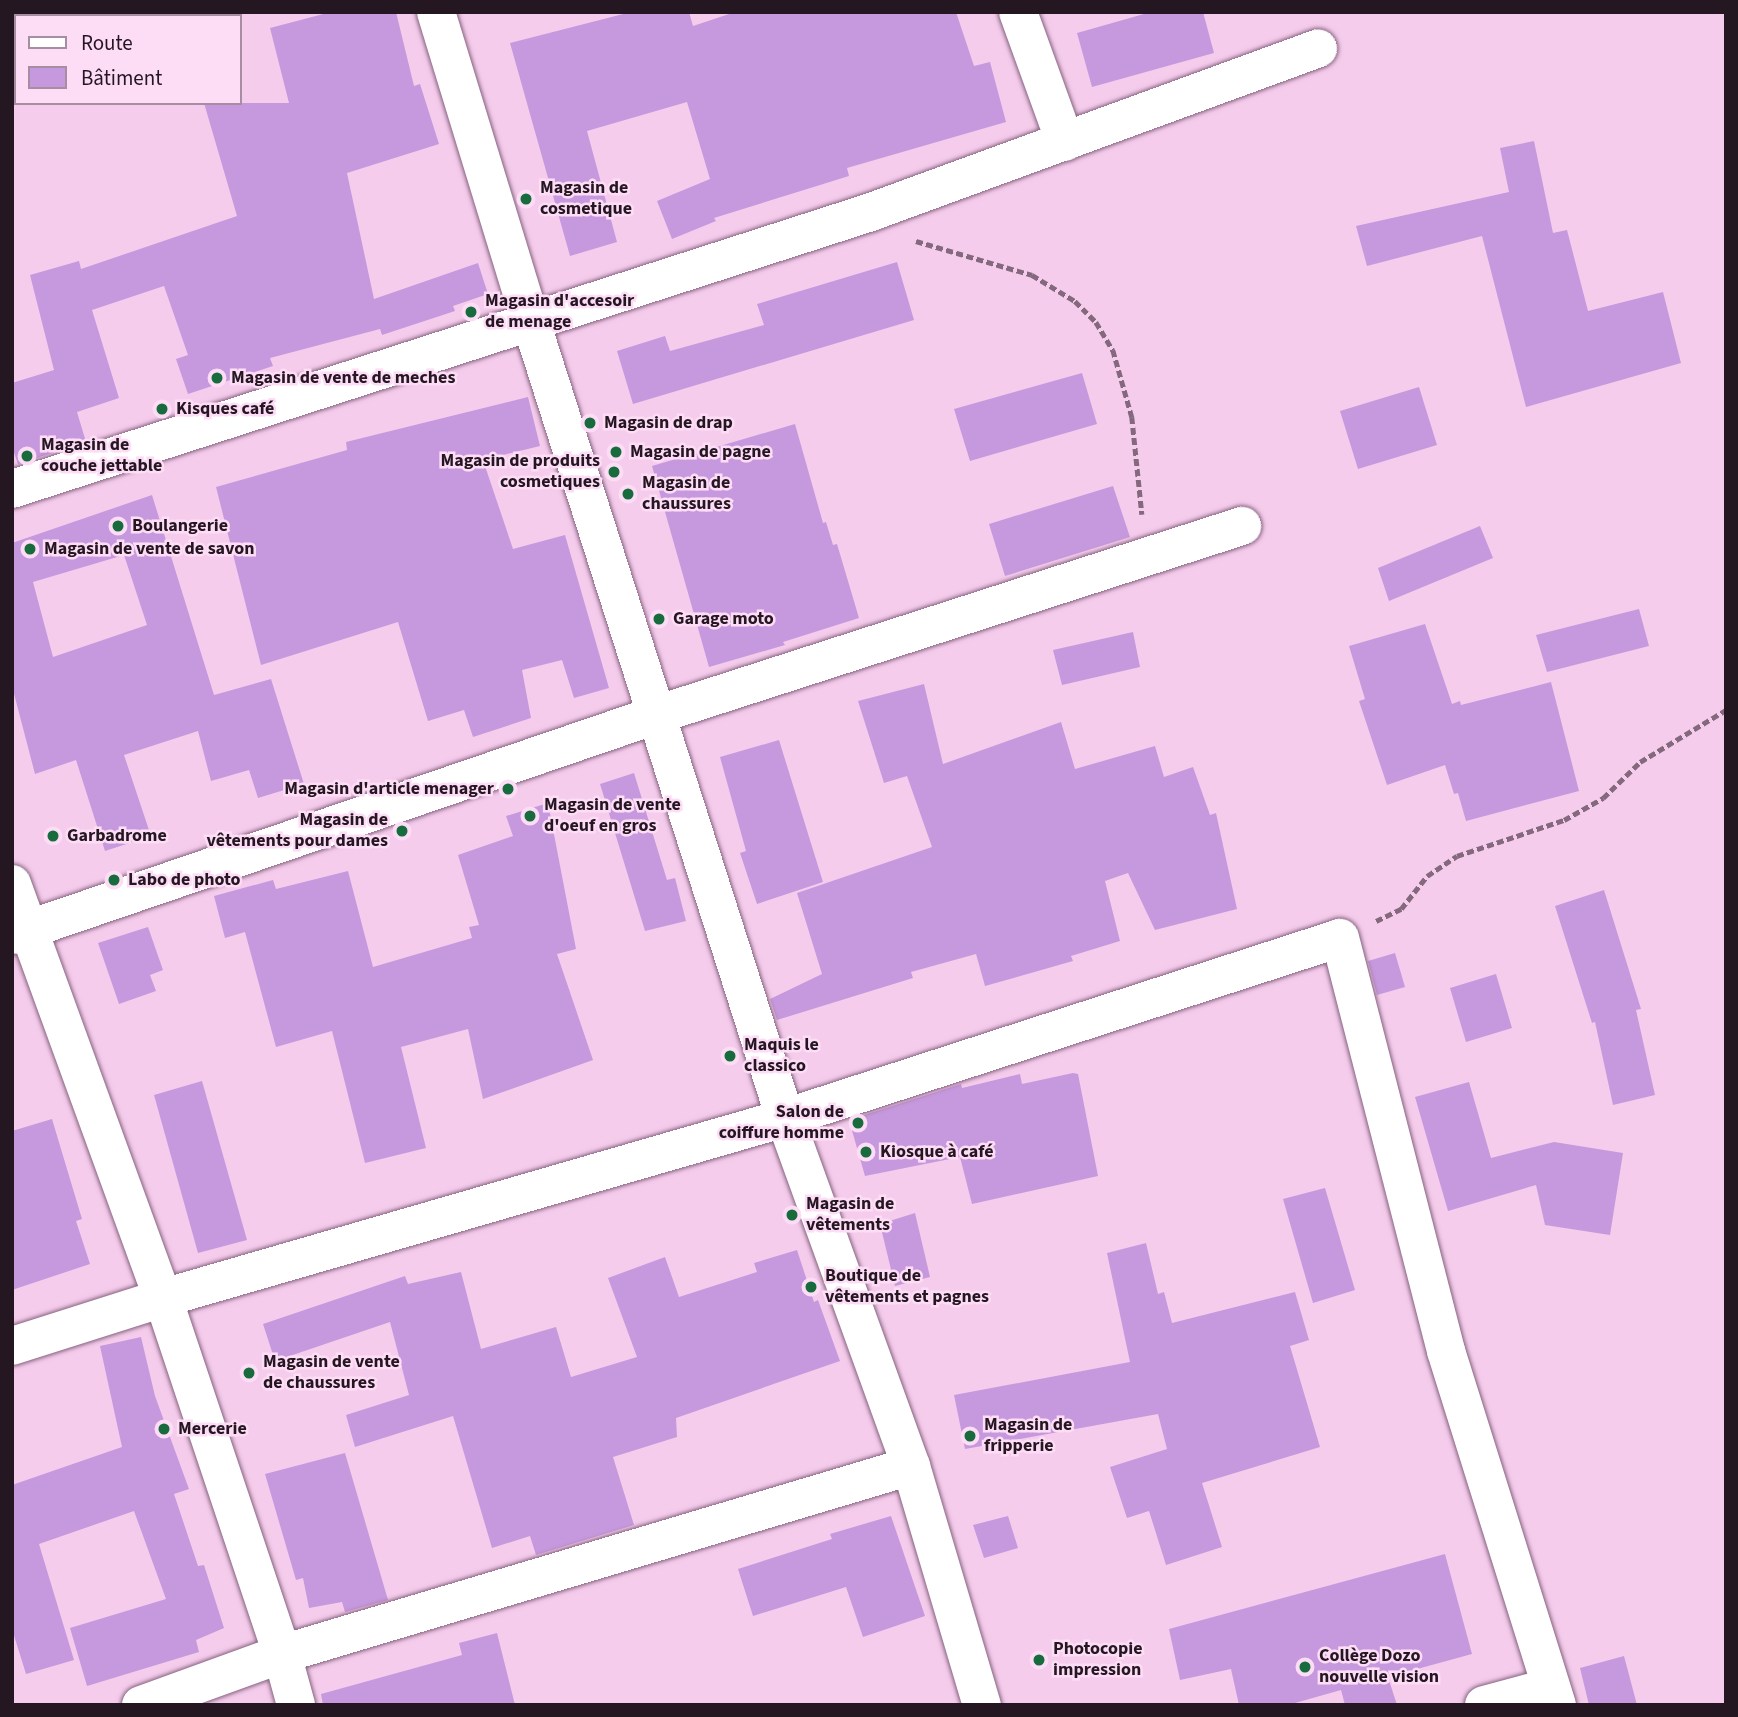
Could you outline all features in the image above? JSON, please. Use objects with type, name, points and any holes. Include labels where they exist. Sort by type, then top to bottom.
[{"type":"street","points":[[436,12],[531,322],[785,1118],[911,1466],[982,1705]]},
{"type":"street","points":[[1018,12],[1065,142]]},
{"type":"street","points":[[12,489],[872,212],[1318,48]]},
{"type":"street","points":[[20,933],[656,715],[1242,526]]},
{"type":"street","points":[[12,884],[20,933],[163,1298],[282,1654],[296,1705]]},
{"type":"street","points":[[12,1346],[163,1298],[785,1118],[1340,938],[1446,1351],[1554,1696],[1484,1705]]},
{"type":"street","points":[[141,1705],[282,1654],[911,1466]]},
{"type":"path","points":[[872,212],[915,241],[1032,275],[1075,301],[1096,322],[1113,350],[1132,416],[1147,557]]},
{"type":"path","points":[[1340,938],[1401,909],[1427,876],[1457,856],[1564,820],[1603,798],[1640,762],[1726,710]]},
{"type":"building","points":[[331,12],[396,12],[414,86],[420,84],[439,144],[347,173],[374,299],[478,263],[488,294],[453,306],[455,311],[382,335],[380,329],[270,358],[273,366],[188,394],[176,359],[188,355],[164,286],[92,310],[119,398],[77,412],[86,442],[18,464],[12,447],[12,383],[54,370],[30,275],[79,261],[81,269],[237,216],[205,105],[289,103],[270,28]]},
{"type":"building","points":[[631,12],[689,12],[693,26],[735,12],[956,12],[974,66],[990,62],[1006,122],[847,168],[849,176],[714,218],[716,221],[672,239],[657,201],[710,179],[687,102],[587,131],[617,242],[570,256],[510,43]]},
{"type":"building","points":[[1151,12],[1203,12],[1214,53],[1092,87],[1077,33]]},
{"type":"building","points":[[1534,141],[1553,233],[1567,230],[1588,311],[1663,292],[1681,363],[1526,407],[1482,236],[1367,266],[1356,226],[1509,192],[1500,148]]},
{"type":"building","points":[[897,262],[914,320],[633,404],[617,351],[665,336],[670,351],[764,325],[757,304]]},
{"type":"building","points":[[1082,373],[1097,424],[970,461],[954,409]]},
{"type":"building","points":[[1419,387],[1437,445],[1358,469],[1340,411]]},
{"type":"building","points":[[528,397],[540,446],[483,460],[513,549],[565,535],[609,688],[574,698],[562,660],[522,670],[531,718],[473,737],[464,710],[428,721],[398,622],[261,665],[216,487],[347,450],[346,442]]},
{"type":"building","points":[[795,424],[823,523],[826,522],[833,545],[837,544],[859,618],[783,642],[785,645],[709,667],[652,466]]},
{"type":"building","points":[[1113,486],[1130,537],[1005,576],[989,524]]},
{"type":"building","points":[[152,495],[214,695],[271,679],[304,784],[258,798],[249,770],[211,781],[198,731],[124,755],[151,836],[105,851],[76,760],[35,774],[12,686],[12,543]],"holes":[[[124,555],[147,625],[53,657],[33,582]]]},
{"type":"building","points":[[1480,526],[1493,558],[1389,601],[1378,568]]},
{"type":"building","points":[[1639,609],[1649,646],[1547,672],[1536,635]]},
{"type":"building","points":[[1425,624],[1452,704],[1460,701],[1461,705],[1551,682],[1579,791],[1466,821],[1458,793],[1454,794],[1445,765],[1387,785],[1359,701],[1365,699],[1349,646]]},
{"type":"building","points":[[1133,632],[1140,667],[1062,685],[1053,650]]},
{"type":"building","points":[[924,684],[943,764],[1061,722],[1075,769],[1155,746],[1164,777],[1193,767],[1210,815],[1216,813],[1237,909],[1155,930],[1128,873],[1105,881],[1120,941],[1071,956],[1073,961],[985,986],[976,954],[911,972],[913,978],[777,1020],[770,999],[822,974],[797,893],[932,847],[907,776],[884,783],[858,701]]},
{"type":"building","points":[[779,740],[823,882],[757,904],[740,853],[746,851],[720,757]]},
{"type":"building","points":[[634,773],[667,880],[675,878],[686,921],[645,931],[600,784]]},
{"type":"building","points":[[548,803],[576,949],[557,954],[593,1060],[483,1099],[468,1029],[401,1047],[426,1148],[365,1163],[332,1031],[276,1047],[245,932],[225,938],[214,896],[273,880],[276,889],[348,871],[373,967],[472,938],[469,927],[479,925],[458,855],[513,836],[506,816]]},
{"type":"building","points":[[1604,890],[1641,1009],[1636,1010],[1655,1095],[1613,1105],[1595,1022],[1592,1023],[1555,906]]},
{"type":"building","points":[[148,927],[163,970],[150,975],[156,991],[119,1004],[98,943]]},
{"type":"building","points":[[1395,953],[1405,987],[1377,995],[1368,961]]},
{"type":"building","points":[[1496,974],[1512,1028],[1466,1042],[1450,988]]},
{"type":"building","points":[[1020,1074],[1022,1084],[1078,1074],[1098,1176],[972,1204],[960,1157],[865,1176],[849,1120],[961,1084],[962,1088]]},
{"type":"building","points":[[202,1081],[247,1240],[198,1253],[154,1095]]},
{"type":"building","points":[[1469,1082],[1491,1158],[1554,1142],[1623,1153],[1610,1235],[1545,1225],[1536,1185],[1448,1211],[1415,1097]]},
{"type":"building","points":[[52,1119],[82,1219],[76,1221],[90,1264],[12,1290],[12,1131]]},
{"type":"building","points":[[1325,1188],[1355,1290],[1313,1303],[1283,1199]]},
{"type":"building","points":[[915,1213],[930,1277],[895,1286],[880,1224]]},
{"type":"building","points":[[1146,1243],[1158,1294],[1164,1292],[1172,1323],[1295,1292],[1309,1340],[1290,1346],[1320,1447],[1202,1483],[1222,1547],[1166,1565],[1149,1511],[1127,1518],[1110,1467],[1167,1449],[1158,1414],[965,1449],[954,1395],[1130,1362],[1107,1253]]},
{"type":"building","points":[[797,1250],[814,1302],[818,1300],[840,1361],[676,1418],[677,1437],[613,1457],[634,1525],[536,1555],[530,1536],[492,1548],[453,1416],[355,1447],[346,1415],[409,1395],[390,1322],[275,1361],[263,1324],[405,1276],[408,1284],[461,1272],[481,1349],[556,1327],[571,1377],[637,1357],[608,1278],[665,1257],[679,1297],[757,1272],[754,1263]]},
{"type":"building","points":[[141,1337],[155,1396],[189,1489],[174,1494],[198,1566],[204,1565],[224,1628],[196,1640],[199,1652],[87,1686],[70,1628],[166,1599],[134,1511],[39,1544],[74,1660],[26,1674],[12,1629],[12,1485],[122,1447],[100,1346]]},
{"type":"building","points":[[345,1453],[388,1600],[345,1612],[342,1602],[309,1608],[303,1578],[296,1580],[265,1474]]},
{"type":"building","points":[[891,1516],[925,1616],[863,1637],[846,1587],[753,1616],[738,1569],[832,1539],[830,1534]]},
{"type":"building","points":[[1008,1516],[1018,1548],[984,1558],[973,1525]]},
{"type":"building","points":[[1445,1554],[1472,1654],[1388,1677],[1397,1705],[1345,1705],[1341,1690],[1288,1705],[1239,1705],[1231,1669],[1180,1680],[1169,1629]]},
{"type":"building","points":[[497,1633],[515,1705],[323,1705],[321,1694],[462,1655],[459,1643]]},
{"type":"building","points":[[1624,1656],[1637,1705],[1589,1705],[1580,1668]]},
{"type":"place","name":"Magasin de cosmetique","points":[[526,199]]},
{"type":"place","name":"Magasin d'accesoir de menage","points":[[471,312]]},
{"type":"place","name":"Magasin de vente de meches","points":[[217,378]]},
{"type":"place","name":"Kisques café","points":[[162,409]]},
{"type":"place","name":"Magasin de drap","points":[[590,423]]},
{"type":"place","name":"Magasin de pagne","points":[[616,452]]},
{"type":"place","name":"Magasin de couche jettable","points":[[27,456]]},
{"type":"place","name":"Magasin de produits cosmetiques","points":[[614,472]]},
{"type":"place","name":"Magasin de chaussures","points":[[628,494]]},
{"type":"place","name":"Boulangerie","points":[[118,526]]},
{"type":"place","name":"Magasin de vente de savon","points":[[30,549]]},
{"type":"place","name":"Garage moto","points":[[659,619]]},
{"type":"place","name":"Magasin d'article menager","points":[[508,789]]},
{"type":"place","name":"Magasin de vente d'oeuf en gros","points":[[530,816]]},
{"type":"place","name":"Magasin de vêtements pour dames","points":[[402,831]]},
{"type":"place","name":"Garbadrome","points":[[53,836]]},
{"type":"place","name":"Labo de photo","points":[[114,880]]},
{"type":"place","name":"Maquis le classico","points":[[730,1056]]},
{"type":"place","name":"Salon de coiffure homme","points":[[858,1123]]},
{"type":"place","name":"Kiosque à café","points":[[866,1152]]},
{"type":"place","name":"Magasin de vêtements","points":[[792,1215]]},
{"type":"place","name":"Boutique de vêtements et pagnes","points":[[811,1287]]},
{"type":"place","name":"Magasin de vente de chaussures","points":[[249,1373]]},
{"type":"place","name":"Mercerie","points":[[164,1429]]},
{"type":"place","name":"Magasin de fripperie","points":[[970,1436]]},
{"type":"place","name":"Photocopie impression","points":[[1039,1660]]},
{"type":"place","name":"Collège Dozo nouvelle vision","points":[[1305,1667]]}]
